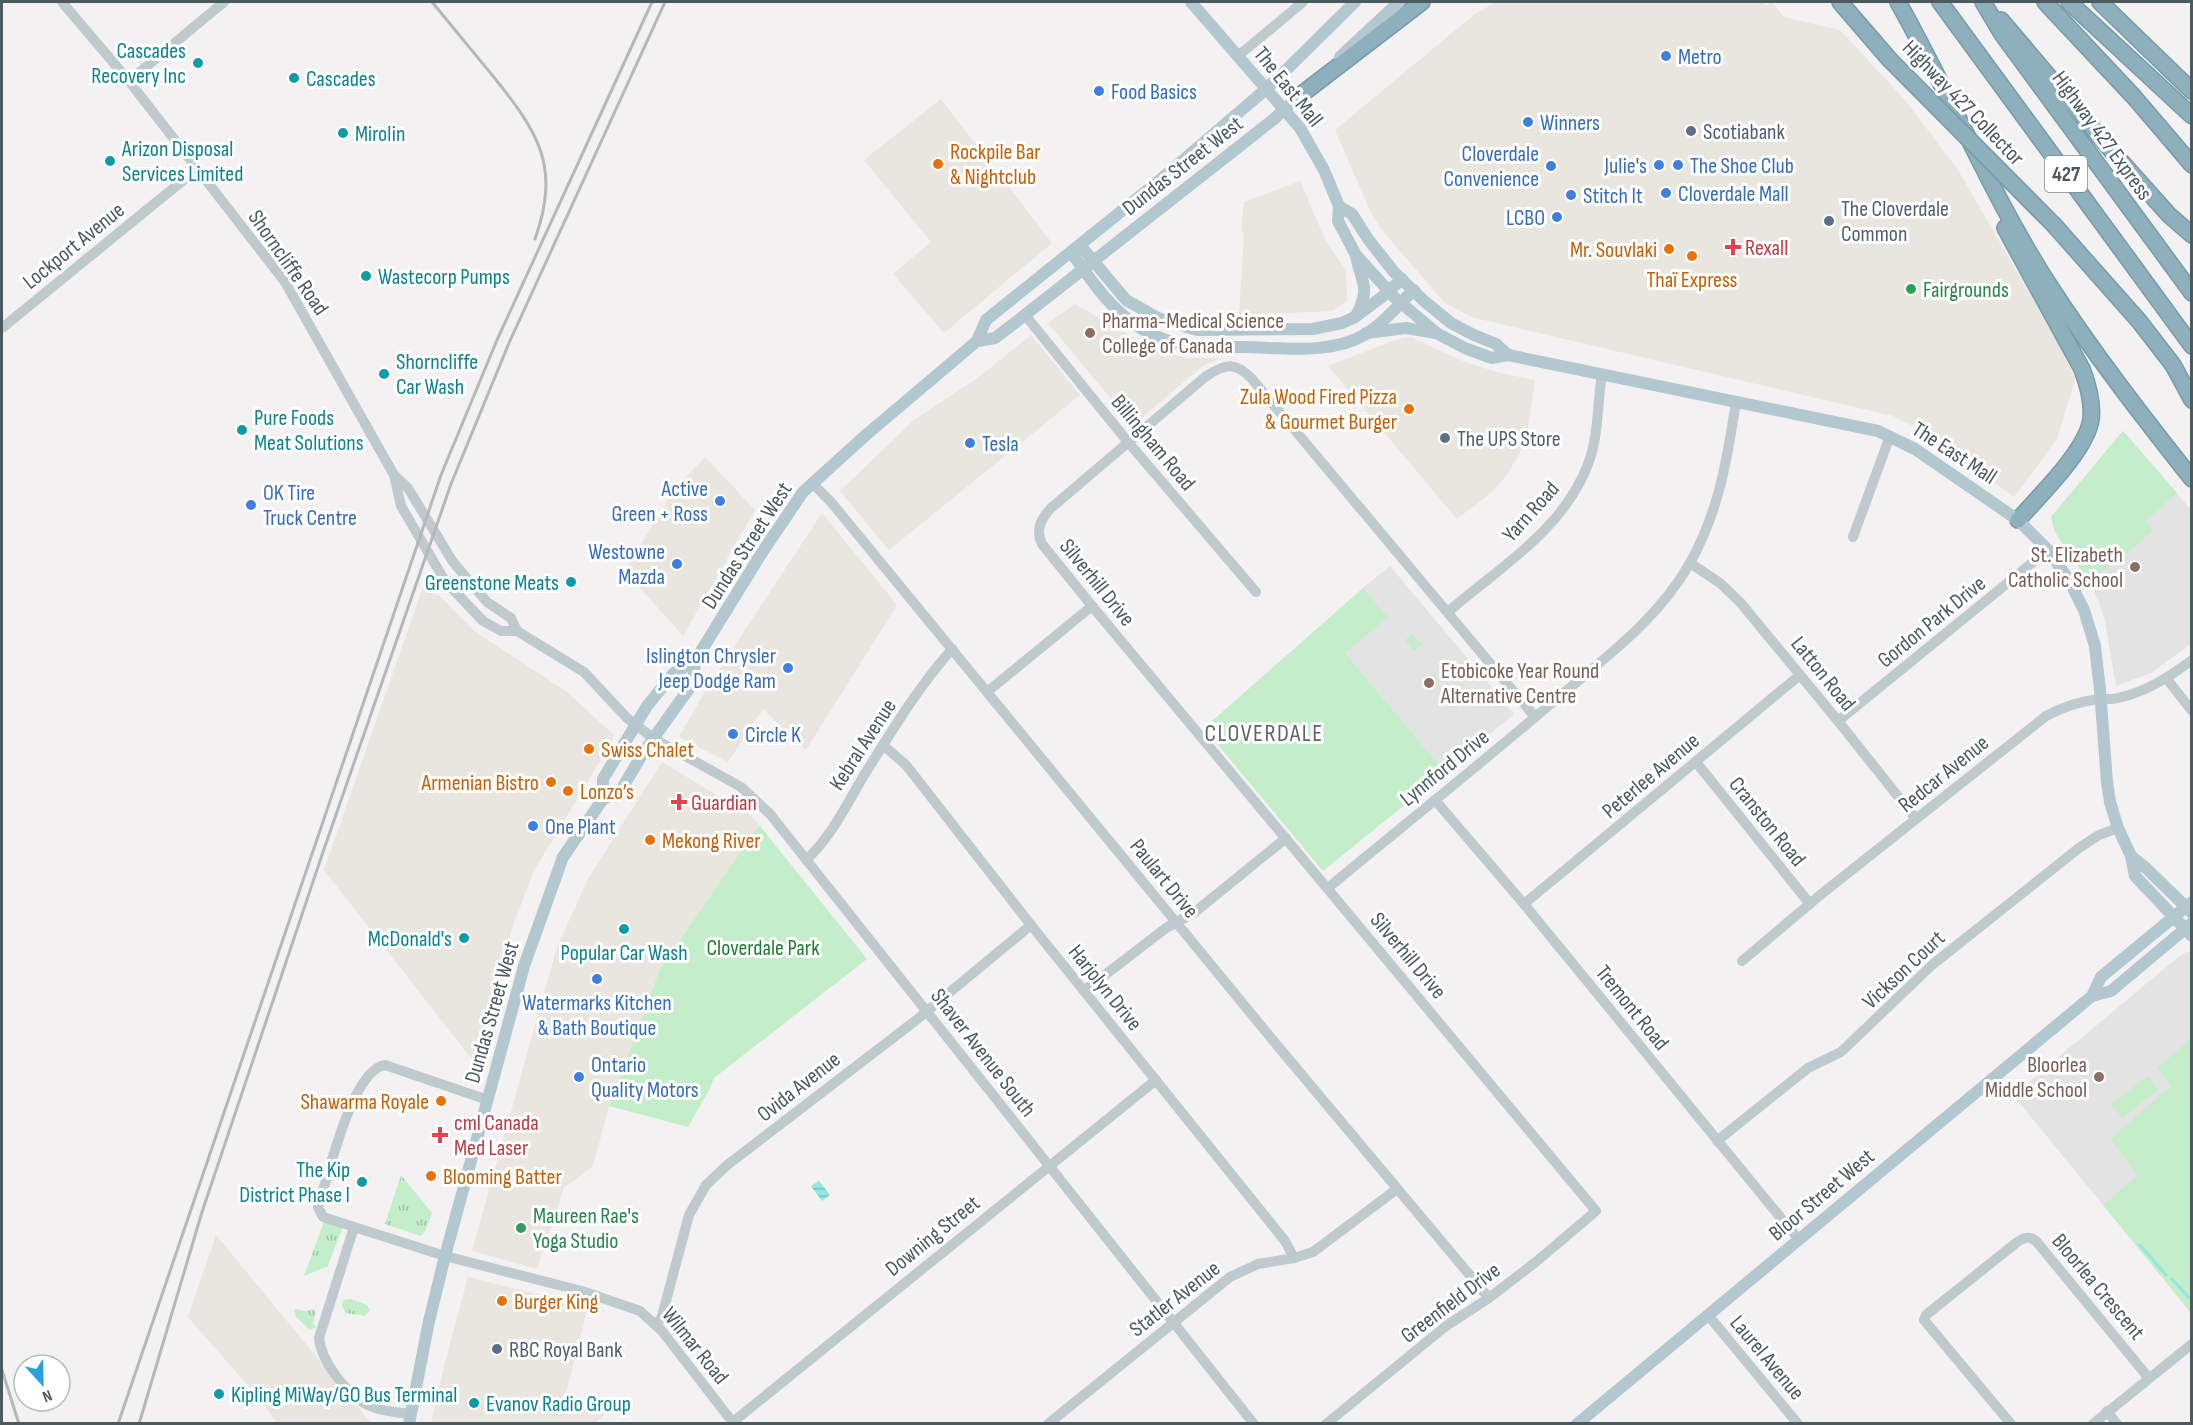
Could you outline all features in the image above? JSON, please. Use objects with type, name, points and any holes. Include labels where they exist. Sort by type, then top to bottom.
[{"type":"highway","points":[[1298,97],[1422,2]]},
{"type":"highway","name":"Highway 427 Collector","points":[[1838,2],[1890,60],[2054,225],[2101,276],[2173,365],[2192,400]]},
{"type":"highway","points":[[1898,2],[1984,172],[2056,296],[2192,479]]},
{"type":"highway","name":"427","points":[[1940,2],[2192,346]]},
{"type":"highway","points":[[1984,2],[2011,29],[2117,158],[2169,215],[2192,235]]},
{"type":"highway","name":"Highway 427 Express","points":[[1984,2],[2002,34],[2192,293]]},
{"type":"highway","points":[[2045,2],[2134,97],[2192,165]]},
{"type":"highway","points":[[2069,2],[2192,116]]},
{"type":"highway","points":[[2100,2],[2192,92]]},
{"type":"highway","points":[[1984,172],[1993,207],[2082,369],[2090,394],[2090,422],[2080,446],[2018,520]]},
{"type":"highway","points":[[2173,365],[2192,390]]},
{"type":"main road","name":"The East Mall","points":[[1191,2],[1300,128],[1324,170],[1339,206],[1338,221],[1356,255],[1401,303],[1438,333],[1467,349],[1492,358],[1508,355],[1878,432],[1890,436],[1944,468],[2018,520],[2048,550],[2069,580],[2084,610],[2096,653],[2107,782],[2118,828],[2131,856],[2135,876],[2189,929]]},
{"type":"main road","name":"Dundas Street West","points":[[410,1419],[429,1321],[445,1256],[524,966],[564,857],[603,799],[620,792],[653,738],[693,682],[695,661],[788,513],[812,483],[977,341],[986,320],[1163,178],[1280,76],[1355,2]]},
{"type":"main road","name":"Dundas Street West","points":[[977,341],[995,338],[1214,168],[1274,119],[1399,2]]},
{"type":"main road","name":"The East Mall","points":[[1339,206],[1352,214],[1368,239],[1402,279],[1451,323],[1496,344],[1508,355]]},
{"type":"main road","points":[[1075,248],[1088,265],[1112,306],[1140,328],[1178,343],[1216,347],[1309,348],[1335,344],[1366,333],[1406,327],[1438,333]]},
{"type":"main road","points":[[1355,317],[1362,304],[1366,286],[1356,255]]},
{"type":"main road","points":[[1088,265],[1126,300],[1158,318],[1197,330],[1313,329],[1342,323],[1355,317],[1402,279]]},
{"type":"main road","points":[[1366,333],[1414,290]]},
{"type":"main road","name":"Dundas Street West","points":[[603,799],[603,779],[635,725],[674,673],[695,661]]},
{"type":"main road","name":"The East Mall","points":[[2131,856],[2189,907]]},
{"type":"main road","name":"Bloor Street West","points":[[1577,1424],[2092,996],[2101,977],[2174,916],[2189,907]]},
{"type":"main road","name":"Bloor Street West","points":[[2092,996],[2111,991],[2189,929]]},
{"type":"street","name":"Shorncliffe Road","points":[[62,2],[129,81],[285,282],[394,475],[401,506],[445,581],[483,621],[501,631],[518,631]]},
{"type":"street","points":[[129,81],[224,2]]},
{"type":"street","points":[[1238,56],[1303,2]]},
{"type":"street","name":"Lockport Avenue","points":[[2,328],[197,169]]},
{"type":"street","name":"Billingham Road","points":[[1025,315],[1128,442],[1256,592]]},
{"type":"street","name":"Silverhill Drive","points":[[1535,717],[1252,379],[1241,369],[1232,366],[1217,369],[1051,508],[1039,524],[1042,544],[1092,606],[1596,1211]]},
{"type":"street","name":"Yarn Road","points":[[1448,612],[1540,535],[1569,501],[1588,464],[1592,449],[1602,374]]},
{"type":"street","name":"Lynnford Drive","points":[[1328,888],[1535,717],[1652,615],[1672,591],[1690,563],[1717,503],[1724,477],[1736,402]]},
{"type":"street","points":[[1853,537],[1890,436]]},
{"type":"street","name":"Shorncliffe Road","points":[[394,475],[408,488],[453,562],[487,603],[511,618],[518,631],[584,672],[635,725],[653,738]]},
{"type":"street","name":"Paulart Drive","points":[[812,483],[831,502],[1489,1298]]},
{"type":"street","name":"Gordon Park Drive","points":[[1838,721],[2048,550]]},
{"type":"street","name":"Latton Road","points":[[1690,563],[1735,597],[1916,819]]},
{"type":"street","points":[[987,692],[1092,606]]},
{"type":"street","name":"Kebral Avenue","points":[[806,860],[824,842],[883,745],[952,649]]},
{"type":"street","name":"Redcar Avenue","points":[[1742,961],[2046,716],[2069,706],[2101,699],[2119,698],[2167,679],[2192,660]]},
{"type":"street","name":"Peterlee Avenue","points":[[1524,904],[1800,675]]},
{"type":"street","points":[[2167,679],[2192,711]]},
{"type":"street","name":"Shaver Avenue South","points":[[653,738],[741,787],[770,814],[1254,1424]]},
{"type":"street","name":"Harjolyn Drive","points":[[883,745],[906,765],[1031,925],[1285,1240],[1294,1258]]},
{"type":"street","name":"Cranston Road","points":[[1696,762],[1810,904]]},
{"type":"street","name":"Tremont Road","points":[[1435,800],[1524,904],[1799,1240]]},
{"type":"street","name":"Vickson Court","points":[[1717,1141],[1808,1068],[1841,1052],[1932,965],[2079,848],[2098,835],[2118,828]]},
{"type":"street","points":[[1084,991],[1164,929],[1195,912],[1286,838]]},
{"type":"street","name":"Ovida Avenue","points":[[657,1325],[662,1316],[689,1215],[706,1185],[726,1166],[927,1011],[1031,925]]},
{"type":"street","name":"Wilmar Road","points":[[488,1100],[385,1065],[377,1066],[370,1072],[350,1104],[318,1207],[323,1217],[445,1256],[582,1291],[636,1309],[657,1325],[734,1423]]},
{"type":"street","name":"Downing Street","points":[[734,1423],[1156,1080]]},
{"type":"street","name":"Statler Avenue","points":[[1048,1424],[1230,1277],[1258,1264],[1294,1258],[1320,1248],[1397,1189]]},
{"type":"street","name":"Greenfield Drive","points":[[1326,1424],[1446,1326],[1489,1298],[1537,1261],[1596,1211]]},
{"type":"street","points":[[354,1227],[319,1338],[320,1348],[324,1359],[352,1394],[365,1403],[410,1419]]},
{"type":"street","name":"Bloorlea Crescent","points":[[2011,1424],[1924,1320],[1926,1315],[2016,1243],[2026,1238],[2036,1241],[2148,1377]]},
{"type":"street","name":"Laurel Avenue","points":[[1708,1315],[1798,1424]]},
{"type":"street","points":[[2093,1424],[2148,1377],[2192,1344]]},
{"type":"street","points":[[2107,1411],[2116,1424]]},
{"type":"shaded area","name":"Cloverdale Mall","points":[[1496,2],[1762,2],[1766,6],[1772,2],[1784,17],[1840,30],[1905,100],[1958,170],[2058,343],[2074,376],[2075,380],[2057,439],[2014,497],[1925,432],[1893,416],[1471,317],[1444,302],[1382,230],[1372,215],[1335,130],[1475,14]]},
{"type":"shaded area","points":[[941,99],[1052,243],[944,333],[893,274],[931,242],[864,160]]},
{"type":"shaded area","points":[[1300,181],[1325,239],[1346,271],[1347,301],[1332,311],[1239,315],[1244,202]]},
{"type":"shaded area","points":[[1075,304],[1156,350],[1187,358],[1221,358],[1204,365],[1133,425],[1048,323]]},
{"type":"shaded area","points":[[1031,335],[1080,395],[889,550],[840,491],[914,420],[979,377]]},
{"type":"shaded area","points":[[1411,337],[1465,362],[1500,373],[1535,380],[1527,435],[1519,454],[1507,475],[1491,493],[1457,519],[1328,366],[1398,339]]},
{"type":"shaded area","name":"St. Elizabeth Catholic School","points":[[2123,431],[2191,510],[2191,644],[2151,673],[2116,686],[2105,621],[2099,602],[2088,581],[2055,532],[2051,517]]},
{"type":"shaded area","points":[[705,457],[755,510],[683,636],[625,571],[673,491]]},
{"type":"shaded area","points":[[822,513],[897,605],[806,750],[763,709],[728,762],[679,737],[710,683]]},
{"type":"shaded area","name":"Etobicoke Year Round Alternative Centre","points":[[1390,566],[1514,714],[1445,772],[1345,653],[1387,617],[1363,588]]},
{"type":"shaded area","points":[[425,581],[474,631],[567,692],[615,736],[535,869],[513,925],[474,1062],[324,870]]},
{"type":"shaded area","points":[[662,762],[750,815],[759,825],[660,969],[609,1106],[593,1166],[564,1188],[537,1269],[472,1251],[557,947],[588,879]]},
{"type":"shaded area","name":"Bloorlea Middle School","points":[[2188,951],[2191,953],[2191,1038],[2157,1068],[2172,1086],[2110,1139],[2139,1175],[2103,1205],[2013,1095]]},
{"type":"shaded area","points":[[216,1235],[371,1423],[277,1423],[257,1396],[188,1317]]},
{"type":"shaded area","points":[[468,1277],[588,1307],[566,1393],[610,1410],[595,1423],[431,1423]]},
{"type":"green space","points":[[2123,431],[2177,493],[2145,521],[2152,531],[2126,554],[2088,581],[2055,532],[2051,517]]},
{"type":"green space","points":[[1363,588],[1388,617],[1345,653],[1445,772],[1323,871],[1204,728]]},
{"type":"green space","points":[[1412,634],[1422,645],[1414,651],[1405,640]]},
{"type":"green space","name":"Cloverdale Park","points":[[759,825],[867,959],[714,1078],[688,1127],[609,1106],[660,969]]},
{"type":"green space","points":[[2191,1038],[2191,1313],[2103,1205],[2138,1175],[2110,1139],[2171,1086],[2157,1068]]},
{"type":"green space","points":[[2148,1076],[2158,1090],[2122,1118],[2112,1104]]},
{"type":"green space","points":[[401,1175],[432,1213],[426,1230],[421,1236],[385,1224]]},
{"type":"green space","points":[[325,1219],[343,1226],[328,1266],[304,1276]]},
{"type":"green space","points":[[351,1299],[367,1305],[370,1310],[365,1316],[346,1313],[342,1306],[343,1300]]},
{"type":"green space","points":[[294,1309],[306,1311],[312,1309],[316,1312],[313,1323],[316,1327],[310,1330],[296,1317]]},
{"type":"water","points":[[819,1181],[830,1195],[822,1201],[811,1186]]},
{"type":"waterway","points":[[2140,1245],[2166,1275]]},
{"type":"waterway","points":[[2172,1279],[2192,1301]]},
{"type":"railway","points":[[432,2],[509,96],[533,133],[541,151],[546,191],[543,213],[535,239]]},
{"type":"railway","points":[[118,1424],[441,475],[497,340],[652,2]]},
{"type":"railway","points":[[139,1424],[202,1212],[323,852],[451,484],[509,343],[665,2]]},
{"type":"railway","points":[[2,1370],[19,1424]]},
{"type":"place","name":"Metro","points":[[1666,56]]},
{"type":"place","name":"Cascades Recovery Inc","points":[[198,63]]},
{"type":"place","name":"Cascades","points":[[294,78]]},
{"type":"place","name":"Food Basics","points":[[1099,91]]},
{"type":"place","name":"Winners","points":[[1528,122]]},
{"type":"place","name":"Scotiabank","points":[[1691,131]]},
{"type":"place","name":"Mirolin","points":[[343,133]]},
{"type":"place","name":"Arizon Disposal Services Limited","points":[[110,161]]},
{"type":"place","name":"Rockpile Bar & Nightclub","points":[[938,164]]},
{"type":"place","name":"Julie's","points":[[1659,165]]},
{"type":"place","name":"The Shoe Club","points":[[1678,165]]},
{"type":"place","name":"Cloverdale Convenience","points":[[1551,166]]},
{"type":"place","name":"Cloverdale Mall","points":[[1666,193]]},
{"type":"place","name":"Stitch It","points":[[1571,195]]},
{"type":"place","name":"LCBO","points":[[1557,217]]},
{"type":"place","name":"The Cloverdale Common","points":[[1829,221]]},
{"type":"place","name":"Rexall","points":[[1733,247]]},
{"type":"place","name":"Mr. Souvlaki","points":[[1669,249]]},
{"type":"place","name":"Thaï Express","points":[[1692,256]]},
{"type":"place","name":"Wastecorp Pumps","points":[[366,276]]},
{"type":"place","name":"Fairgrounds","points":[[1911,289]]},
{"type":"place","name":"Pharma-Medical Science College of Canada","points":[[1090,333]]},
{"type":"place","name":"Shorncliffe Car Wash","points":[[384,374]]},
{"type":"place","name":"Zula Wood Fired Pizza & Gourmet Burger","points":[[1409,409]]},
{"type":"place","name":"Pure Foods Meat Solutions","points":[[242,430]]},
{"type":"place","name":"The UPS Store","points":[[1445,438]]},
{"type":"place","name":"Tesla","points":[[970,443]]},
{"type":"place","name":"Active Green + Ross","points":[[720,501]]},
{"type":"place","name":"OK Tire Truck Centre","points":[[251,505]]},
{"type":"place","name":"Westowne Mazda","points":[[677,564]]},
{"type":"place","name":"St. Elizabeth Catholic School","points":[[2135,567]]},
{"type":"place","name":"Greenstone Meats","points":[[571,582]]},
{"type":"place","name":"Islington Chrysler Jeep Dodge Ram","points":[[788,668]]},
{"type":"place","name":"Etobicoke Year Round Alternative Centre","points":[[1429,683]]},
{"type":"place","name":"Circle K","points":[[733,734]]},
{"type":"place","name":"Swiss Chalet","points":[[589,749]]},
{"type":"place","name":"Armenian Bistro","points":[[551,782]]},
{"type":"place","name":"Lonzo’s","points":[[568,791]]},
{"type":"place","name":"Guardian","points":[[679,802]]},
{"type":"place","name":"One Plant","points":[[533,826]]},
{"type":"place","name":"Mekong River","points":[[650,840]]},
{"type":"place","name":"Popular Car Wash","points":[[624,929]]},
{"type":"place","name":"McDonald's","points":[[464,938]]},
{"type":"place","name":"Watermarks Kitchen & Bath Boutique","points":[[597,979]]},
{"type":"place","name":"Ontario Quality Motors","points":[[579,1077]]},
{"type":"place","name":"Bloorlea Middle School","points":[[2099,1077]]},
{"type":"place","name":"Shawarma Royale","points":[[441,1101]]},
{"type":"place","name":"cml Canada Med Laser","points":[[440,1135]]},
{"type":"place","name":"Blooming Batter","points":[[431,1176]]},
{"type":"place","name":"The Kip District Phase I","points":[[362,1182]]},
{"type":"place","name":"Maureen Rae's Yoga Studio","points":[[521,1228]]},
{"type":"place","name":"Burger King","points":[[502,1301]]},
{"type":"place","name":"RBC Royal Bank","points":[[497,1349]]},
{"type":"place","name":"Kipling MiWay/GO Bus Terminal","points":[[219,1394]]},
{"type":"place","name":"Evanov Radio Group","points":[[474,1403]]},
{"type":"district","name":"CLOVERDALE","points":[[1264,733]]}]
